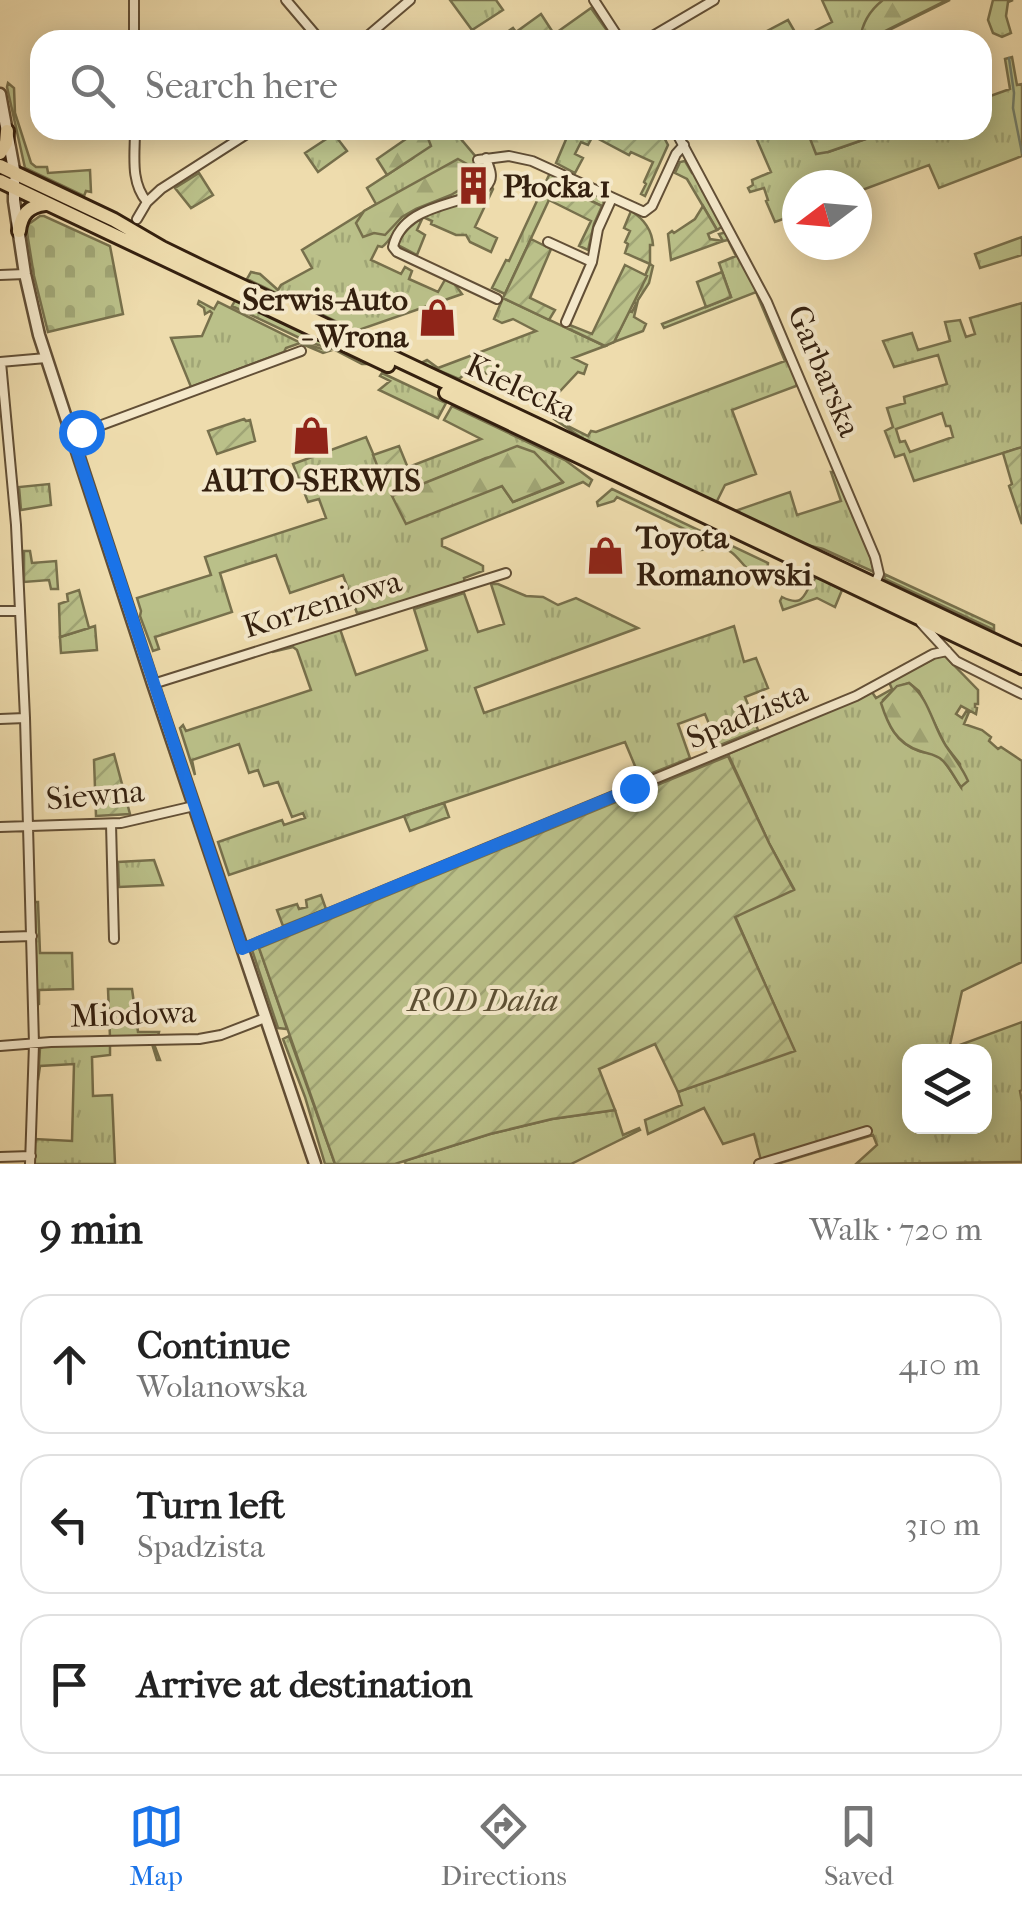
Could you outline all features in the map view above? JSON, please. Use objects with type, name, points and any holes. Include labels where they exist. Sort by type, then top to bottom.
[{"type":"main road","points":[[0,152],[7,131]]},
{"type":"main road","name":"Kielecka","points":[[0,166],[15,184],[48,204],[1022,667]]},
{"type":"main road","name":"Kielecka","points":[[0,181],[114,220],[201,267],[1022,654]]},
{"type":"main road","points":[[19,231],[28,210],[48,204]]},
{"type":"street","points":[[134,0],[134,30]]},
{"type":"street","points":[[286,0],[312,30]]},
{"type":"street","points":[[375,30],[410,0]]},
{"type":"street","points":[[594,0],[614,30]]},
{"type":"street","points":[[663,30],[714,0]]},
{"type":"street","points":[[0,94],[25,274],[46,358],[315,1164]]},
{"type":"street","points":[[135,140],[136,181],[147,202]]},
{"type":"street","points":[[137,219],[161,189],[237,140]]},
{"type":"street","name":"Garbarska","points":[[681,140],[767,302],[875,557],[879,572],[874,586]]},
{"type":"street","points":[[496,299],[397,252],[394,240],[408,221],[487,186],[491,176],[482,159],[508,156],[532,161],[641,212],[649,209],[676,154],[684,146]]},
{"type":"street","points":[[566,322],[592,262],[598,229],[612,198]]},
{"type":"street","points":[[548,242],[592,262]]},
{"type":"street","points":[[0,275],[25,274]]},
{"type":"street","points":[[72,436],[302,351]]},
{"type":"street","points":[[0,1157],[30,1160],[34,1044],[15,505],[0,362],[46,358]]},
{"type":"street","name":"Korzeniowa","points":[[152,684],[506,572]]},
{"type":"street","points":[[0,611],[20,611]]},
{"type":"street","points":[[906,611],[956,661],[1022,694]]},
{"type":"street","points":[[932,654],[938,642]]},
{"type":"street","name":"Spadzista","points":[[242,949],[856,696],[932,654],[946,651]]},
{"type":"street","points":[[0,718],[25,718]]},
{"type":"street","name":"Siewna","points":[[0,827],[111,824],[194,806]]},
{"type":"street","points":[[111,824],[114,939]]},
{"type":"street","points":[[0,937],[32,936]]},
{"type":"street","name":"Miodowa","points":[[0,1046],[199,1039],[265,1018]]},
{"type":"street","points":[[759,1164],[867,1131]]},
{"type":"green space","points":[[450,0],[496,0],[503,10],[472,30]]},
{"type":"green space","points":[[822,0],[950,0],[889,30],[816,30],[832,22]]},
{"type":"green space","points":[[883,0],[947,0],[887,30],[862,30]]},
{"type":"green space","points":[[993,0],[1013,0],[1008,2],[1006,16],[1011,33],[1002,37],[993,33],[988,20]]},
{"type":"green space","points":[[591,8],[607,30],[560,30]]},
{"type":"green space","points":[[541,14],[551,30],[519,30]]},
{"type":"green space","points":[[788,20],[794,30],[769,30]]},
{"type":"green space","points":[[1012,57],[1017,85],[1022,84],[1022,156],[939,188],[929,165],[872,186],[872,170],[782,170],[782,219],[775,222],[764,188],[750,192],[748,188],[753,185],[752,180],[771,172],[757,140],[814,140],[828,152],[863,140],[992,140],[992,95],[1010,89],[1005,59]]},
{"type":"green space","points":[[8,83],[14,88],[15,113],[31,163],[47,167],[48,173],[90,170],[91,192],[86,191],[84,196],[25,168]]},
{"type":"green space","points":[[325,140],[339,140],[347,151],[318,172],[305,153]]},
{"type":"green space","points":[[405,140],[429,140],[431,146],[387,175],[377,159]]},
{"type":"green space","points":[[408,140],[462,140],[487,173],[469,185],[472,191],[410,215],[382,247],[378,246],[371,260],[401,274],[405,267],[412,271],[409,279],[438,292],[446,278],[462,294],[356,331],[247,279],[251,272],[260,274],[278,290],[312,268],[302,250],[376,204],[367,188],[413,158]]},
{"type":"green space","points":[[566,140],[591,140],[588,145],[581,142],[575,154],[583,158],[575,173],[556,163]]},
{"type":"green space","points":[[601,140],[665,140],[668,145],[645,196],[641,194],[653,162],[631,152],[629,155]]},
{"type":"green space","points":[[811,140],[863,140],[828,152],[816,154]]},
{"type":"green space","points":[[458,159],[469,165],[481,162],[487,173],[402,217],[385,235],[363,237],[356,223],[364,211]]},
{"type":"green space","points":[[685,161],[695,172],[723,226],[717,230],[687,179],[675,173],[680,162]]},
{"type":"green space","points":[[199,173],[213,195],[191,208],[175,188]]},
{"type":"green space","points":[[550,173],[603,198],[604,207],[556,185],[505,294],[492,288],[506,260],[509,261]]},
{"type":"green space","points":[[557,185],[602,206],[588,250],[579,246],[591,221],[549,200]]},
{"type":"green space","points":[[492,187],[475,227],[497,238],[491,252],[470,242],[466,235],[456,235],[424,217]]},
{"type":"green space","points":[[703,206],[717,230],[708,234],[710,239],[723,241],[671,260],[668,234],[695,219]]},
{"type":"green space","points":[[631,211],[651,234],[650,264],[625,253],[630,231],[624,228]]},
{"type":"green space","points":[[40,216],[110,246],[123,314],[48,332],[26,226]]},
{"type":"green space","points":[[423,218],[417,230],[425,235],[417,255],[398,242]]},
{"type":"green space","points":[[727,232],[761,295],[797,383],[732,410],[756,474],[725,485],[717,501],[730,510],[585,440],[554,419],[555,416],[588,436],[591,431],[785,361],[756,292],[664,328],[662,324],[731,297],[719,263],[736,256],[728,240],[723,241],[719,234]]},
{"type":"green space","points":[[1022,237],[1022,255],[980,268],[975,254]]},
{"type":"green space","points":[[531,239],[551,249],[530,298],[555,310],[549,320],[503,298]]},
{"type":"green space","points":[[650,264],[653,266],[649,283],[638,300],[634,317],[646,324],[643,331],[614,342],[636,304]]},
{"type":"green space","points":[[625,265],[647,276],[614,342],[605,346],[565,327],[570,325],[592,334]]},
{"type":"green space","points":[[722,272],[731,297],[706,307],[697,282]]},
{"type":"green space","points":[[503,298],[605,346],[573,358],[587,365],[584,374],[578,372],[549,403],[473,367],[459,379],[421,363],[427,360],[438,368],[536,331],[513,319],[502,323],[494,319]]},
{"type":"green space","points":[[236,299],[369,364],[308,342],[232,306]]},
{"type":"green space","points":[[199,301],[214,309],[218,302],[299,342],[329,351],[323,353],[300,343],[191,387],[171,338],[202,336],[212,313],[205,314]]},
{"type":"green space","points":[[1022,303],[1022,447],[914,481],[904,454],[895,457],[885,431],[893,427],[887,408],[905,403],[904,397],[947,384],[938,355],[894,367],[883,341],[912,333],[918,350],[950,341],[945,322],[960,320],[966,337],[975,334],[970,318]],"holes":[[[942,413],[946,426],[950,426],[953,437],[910,452],[905,441],[900,442],[896,429]]]},
{"type":"green space","points":[[382,373],[446,403],[438,418],[379,390],[390,381],[380,376]]},
{"type":"green space","points":[[452,406],[565,460],[592,480],[589,486],[583,482],[442,539],[442,546],[483,566],[483,571],[464,578],[465,583],[357,613],[343,575],[290,593],[276,555],[220,573],[232,612],[155,637],[159,649],[153,651],[137,598],[211,575],[205,557],[326,518],[319,499],[308,502],[293,464],[366,437],[383,477],[481,439],[444,420]],"holes":[[[534,452],[562,483],[513,502],[502,486],[393,497],[486,458]]]},
{"type":"green space","points":[[250,420],[255,441],[217,454],[208,431]]},
{"type":"green space","points":[[399,446],[408,468],[382,478],[373,455]]},
{"type":"green space","points":[[517,446],[534,452],[563,482],[513,502],[502,486],[406,524],[392,496]]},
{"type":"green space","points":[[1022,447],[1022,524],[1003,453]]},
{"type":"green space","points":[[831,472],[835,472],[868,548],[874,572],[735,511],[790,492],[797,515],[841,501]]},
{"type":"green space","points":[[49,484],[51,505],[21,510],[19,487]]},
{"type":"green space","points":[[612,489],[768,563],[767,568],[755,574],[730,551],[700,550],[697,535],[617,497],[598,506],[597,502]]},
{"type":"green space","points":[[24,551],[30,551],[32,563],[56,561],[58,589],[51,589],[49,580],[24,582]]},
{"type":"green space","points":[[884,574],[994,625],[994,630],[885,579]]},
{"type":"green space","points":[[817,577],[842,590],[835,607],[817,598],[783,610],[782,597],[801,599]]},
{"type":"green space","points":[[491,584],[526,596],[543,597],[558,605],[576,598],[638,628],[475,688],[484,713],[734,626],[744,662],[756,658],[768,688],[745,697],[758,730],[718,746],[705,714],[678,724],[690,758],[640,778],[625,742],[229,875],[218,842],[282,820],[284,825],[305,818],[303,813],[292,817],[278,782],[264,786],[258,770],[249,773],[239,744],[192,760],[195,775],[180,728],[183,725],[186,731],[311,690],[297,650],[293,647],[272,652],[283,646],[340,629],[356,675],[427,650],[414,609],[464,593],[478,632],[504,624]]},
{"type":"green space","points":[[79,590],[89,628],[60,637],[59,604],[68,601],[67,594]]},
{"type":"green space","points":[[95,626],[97,650],[61,653],[60,637]]},
{"type":"green space","points":[[943,654],[978,690],[976,714],[961,706],[956,714],[962,718],[967,710],[964,724],[982,730],[998,749],[1001,747],[1022,761],[1022,962],[962,991],[950,1044],[902,1044],[902,1134],[992,1134],[992,1044],[963,1044],[1022,1022],[1022,1162],[856,1164],[877,1145],[873,1135],[777,1164],[762,1164],[754,1134],[723,1144],[704,1108],[648,1134],[645,1120],[682,1105],[678,1092],[794,1050],[735,916],[794,889],[728,754],[872,692],[876,698],[892,689],[889,682]],"holes":[[[909,683],[919,691],[945,745],[960,764],[961,787],[942,759],[904,743],[890,724],[883,700],[897,687]]]},
{"type":"green space","points":[[909,683],[922,697],[941,738],[966,776],[968,781],[961,787],[942,760],[905,743],[890,726],[881,703],[897,686]]},
{"type":"green space","points":[[114,754],[130,814],[96,816],[94,760]]},
{"type":"green space","points":[[723,756],[259,947],[287,1029],[278,1028],[252,950],[256,947]]},
{"type":"green space","name":"ROD Dalia","points":[[728,756],[794,890],[735,917],[795,1051],[678,1092],[655,1044],[599,1069],[615,1110],[552,1119],[490,1134],[395,1164],[335,1164],[259,948]]},
{"type":"green space","points":[[444,803],[449,817],[410,831],[404,816]]},
{"type":"green space","points":[[154,860],[163,885],[119,887],[118,862]]},
{"type":"green space","points":[[321,895],[326,909],[283,926],[277,910],[297,904],[299,909],[307,907],[306,900]]},
{"type":"green space","points":[[35,902],[40,953],[72,953],[73,989],[39,990],[37,1005]]},
{"type":"green space","points":[[108,989],[132,989],[138,1032],[159,1032],[158,1036],[110,1037]]},
{"type":"green space","points":[[289,1036],[335,1164],[325,1164],[283,1039]]},
{"type":"green space","points":[[151,1044],[110,1045],[110,1055],[92,1057],[93,1096],[112,1095],[115,1164],[34,1164],[35,1139],[72,1141],[74,1064],[40,1066],[38,1080],[40,1048],[47,1045]]},
{"type":"green space","points":[[615,1110],[623,1135],[640,1130],[571,1164],[404,1161],[552,1119]]},
{"type":"waterway","points":[[1009,58],[1022,153]]},
{"type":"place","name":"Płocka 1","points":[[473,186]]},
{"type":"place","name":"Serwis-Auto - Wrona","points":[[438,317]]},
{"type":"place","name":"AUTO-SERWIS","points":[[312,435]]},
{"type":"place","name":"Toyota Romanowski","points":[[606,555]]},
{"type":"route","points":[[81,432],[72,436],[242,949],[634,788]]}]
